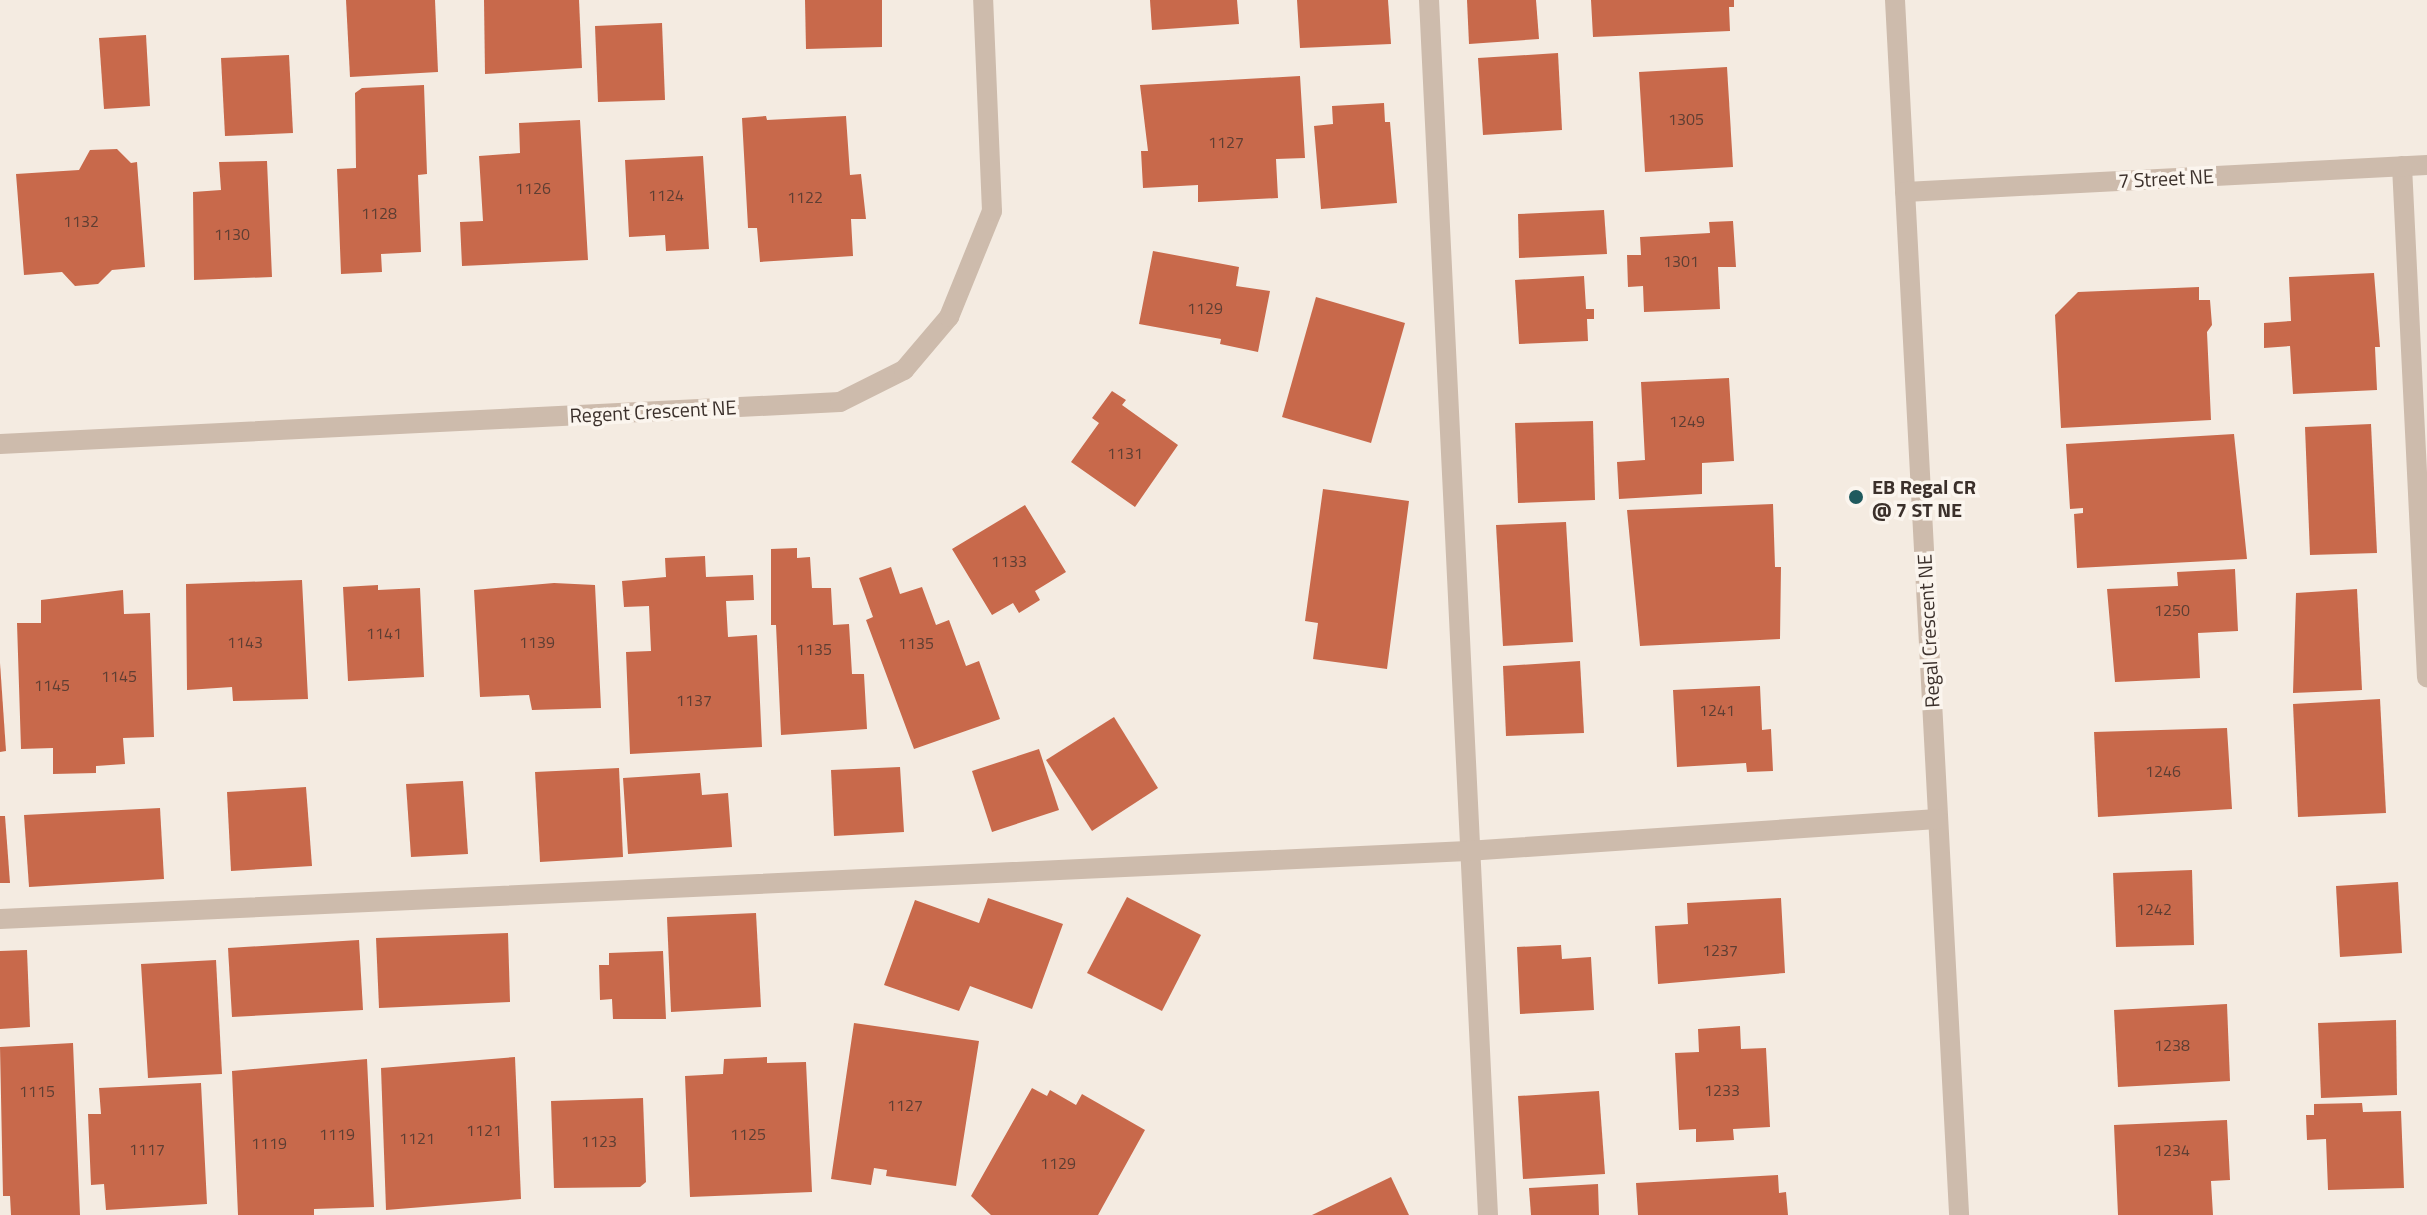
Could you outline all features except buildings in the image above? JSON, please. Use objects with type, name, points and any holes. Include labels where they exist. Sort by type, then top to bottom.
[{"type":"street","name":"Regent Crescent NE","points":[[0,444],[840,402],[904,370],[949,317],[992,211],[983,0]]},
{"type":"street","points":[[1429,0],[1467,851],[1488,1215]]},
{"type":"street","name":"Regal Crescent NE","points":[[1895,0],[1959,1215]]},
{"type":"street","name":"7 Street NE","points":[[1905,192],[2427,165]]},
{"type":"street","points":[[2402,166],[2427,677]]},
{"type":"street","points":[[0,919],[1467,851],[1937,819]]},
{"type":"place","name":"EB Regal CR @ 7 ST NE","points":[[1856,497]]}]
